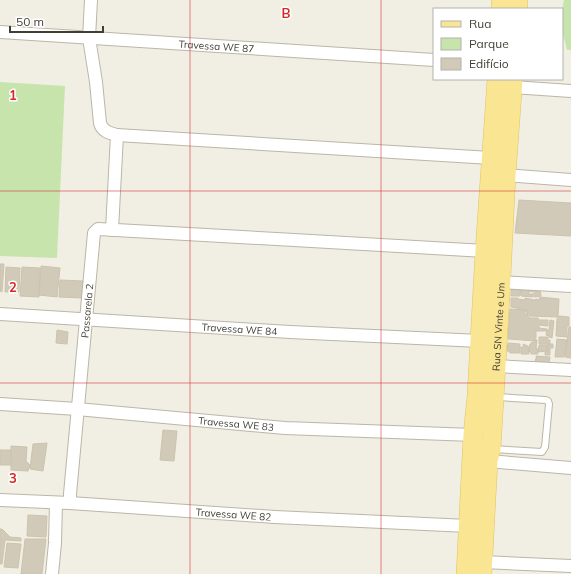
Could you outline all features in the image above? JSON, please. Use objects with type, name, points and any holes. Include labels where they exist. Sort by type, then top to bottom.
[{"type":"main road","name":"Rua SN Vinte e Um","points":[[466,574],[472,435],[477,395],[480,341],[494,292],[485,251],[491,158],[503,119],[508,82]]},
{"type":"main road","name":"Rua SN Vinte e Um","points":[[483,568],[489,455],[496,366],[494,292],[506,175],[503,119]]},
{"type":"street","points":[[91,0],[89,38],[101,126],[110,133],[117,135],[491,158]]},
{"type":"street","name":"Travessa WE 87","points":[[0,32],[433,60]]},
{"type":"street","points":[[508,82],[571,91]]},
{"type":"street","points":[[117,135],[112,230],[485,251]]},
{"type":"street","points":[[506,175],[571,180]]},
{"type":"street","name":"Passarela 2","points":[[70,503],[77,409],[94,233],[98,230],[112,230]]},
{"type":"street","points":[[494,292],[571,286]]},
{"type":"street","name":"Travessa WE 84","points":[[0,314],[282,332],[480,341]]},
{"type":"street","points":[[496,366],[571,370]]},
{"type":"street","name":"Travessa WE 83","points":[[0,404],[77,409],[285,428],[472,435]]},
{"type":"street","points":[[489,455],[571,468]]},
{"type":"street","name":"Travessa WE 82","points":[[0,500],[468,526]]},
{"type":"street","points":[[52,574],[55,543],[56,503]]},
{"type":"street","points":[[483,568],[571,566]]},
{"type":"lane","points":[[489,455],[542,452],[546,447],[548,401],[494,396]]},
{"type":"green space","points":[[564,0],[571,0],[571,50],[567,50],[563,34],[562,8]]},
{"type":"green space","points":[[0,82],[65,86],[57,258],[0,256]]},
{"type":"building","points":[[519,200],[571,203],[571,236],[515,233]]},
{"type":"building","points":[[0,264],[4,264],[2,292],[0,291]]},
{"type":"building","points":[[41,266],[60,268],[57,297],[39,295]]},
{"type":"building","points":[[6,267],[20,268],[19,292],[5,292]]},
{"type":"building","points":[[22,267],[40,268],[39,297],[20,296]]},
{"type":"building","points":[[60,280],[83,281],[82,298],[59,297]]},
{"type":"building","points":[[512,284],[521,284],[520,296],[511,296]]},
{"type":"building","points":[[522,284],[533,285],[533,292],[529,291],[529,294],[533,294],[533,297],[521,296]]},
{"type":"building","points":[[540,288],[541,296],[534,297],[534,290]]},
{"type":"building","points":[[540,297],[559,299],[557,317],[530,316],[526,314],[527,310],[511,307],[511,298],[539,300]]},
{"type":"building","points":[[510,309],[526,310],[524,314],[530,318],[548,320],[548,326],[539,325],[539,328],[547,329],[546,331],[536,331],[536,338],[534,338],[535,341],[508,339]]},
{"type":"building","points":[[559,316],[569,317],[567,337],[556,336],[557,319]]},
{"type":"building","points":[[550,320],[554,321],[552,338],[546,335],[547,330],[549,330]]},
{"type":"building","points":[[569,327],[571,327],[571,358],[565,357]]},
{"type":"building","points":[[57,330],[68,332],[67,344],[56,343]]},
{"type":"building","points":[[539,337],[548,337],[550,344],[539,344]]},
{"type":"building","points":[[535,339],[537,340],[536,348],[538,354],[531,354],[531,352],[529,352],[529,347],[532,342],[535,342]]},
{"type":"building","points":[[557,339],[567,340],[564,357],[555,357]]},
{"type":"building","points":[[508,343],[520,344],[520,353],[510,353],[507,351]]},
{"type":"building","points":[[523,344],[528,346],[529,354],[521,354],[521,347],[524,347]]},
{"type":"building","points":[[548,344],[553,344],[553,348],[550,348],[550,355],[545,355],[545,352],[547,352]]},
{"type":"building","points":[[539,345],[547,345],[547,351],[538,352]]},
{"type":"building","points":[[536,356],[550,357],[549,363],[535,362],[536,358],[538,358]]},
{"type":"building","points":[[163,430],[177,431],[174,461],[160,460]]},
{"type":"building","points":[[47,443],[43,471],[30,469],[33,444]]},
{"type":"building","points":[[11,446],[27,447],[26,461],[30,465],[28,471],[11,470]]},
{"type":"building","points":[[0,450],[11,450],[11,465],[0,465]]},
{"type":"building","points":[[28,515],[47,516],[46,537],[27,536]]},
{"type":"building","points":[[0,529],[2,529],[10,537],[21,538],[21,541],[5,540],[2,564],[0,564]]},
{"type":"building","points":[[25,539],[46,539],[42,574],[21,574]]},
{"type":"building","points":[[7,543],[21,544],[18,568],[4,567]]}]
